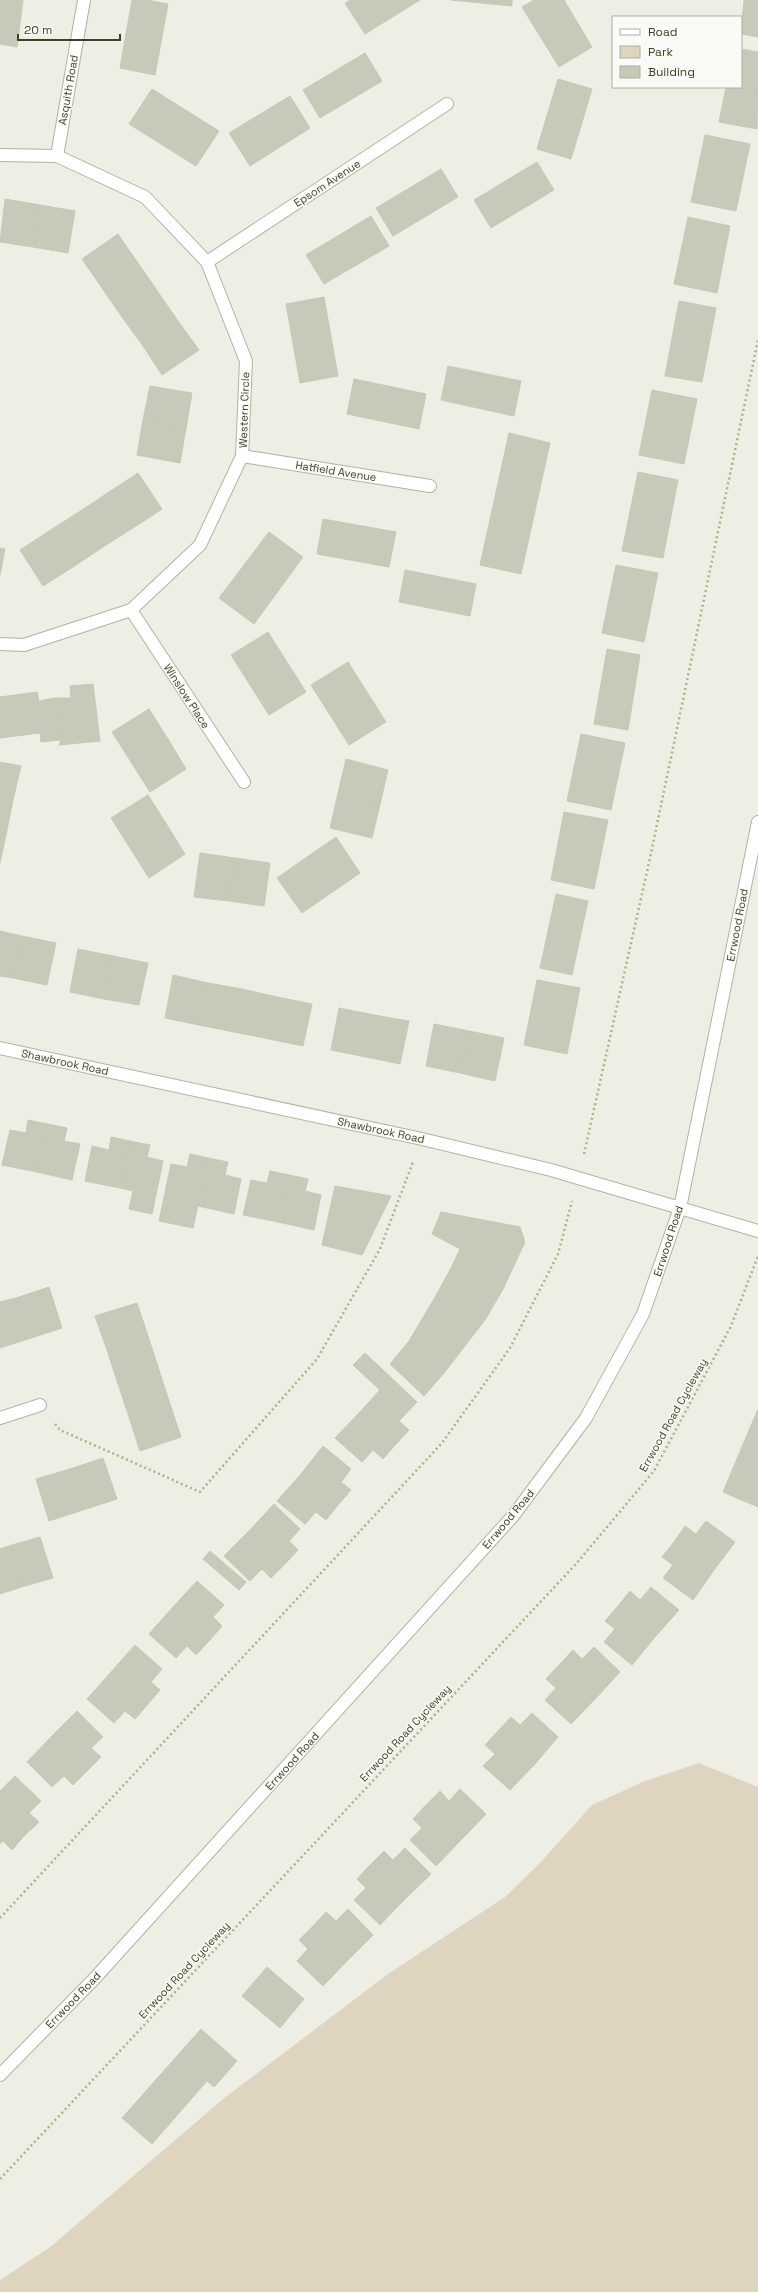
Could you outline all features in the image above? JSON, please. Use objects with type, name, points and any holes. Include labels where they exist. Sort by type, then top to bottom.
[{"type":"street","name":"Asquith Road","points":[[57,156],[84,0]]},
{"type":"street","name":"Epsom Avenue","points":[[207,262],[447,104]]},
{"type":"street","name":"Western Circle","points":[[0,156],[57,156],[146,196],[207,262],[246,361],[242,456],[200,545],[131,610],[24,645],[0,644]]},
{"type":"street","name":"Hatfield Avenue","points":[[242,456],[430,486]]},
{"type":"street","name":"Winslow Place","points":[[131,610],[244,782]]},
{"type":"street","name":"Errwood Road","points":[[0,2075],[95,1978],[513,1516],[586,1418],[643,1314],[680,1208],[758,822]]},
{"type":"street","name":"Shawbrook Road","points":[[0,1048],[422,1139],[578,1179],[758,1231]]},
{"type":"street","points":[[0,1418],[40,1405]]},
{"type":"path","points":[[0,1918],[442,1443],[510,1348],[555,1261],[578,1179],[651,850],[758,340]]},
{"type":"path","points":[[40,1405],[60,1430],[200,1492],[317,1359],[380,1249],[422,1139]]},
{"type":"path","name":"Errwood Road Cycleway","points":[[0,2179],[576,1564],[649,1477],[731,1326],[758,1254]]},
{"type":"green space","points":[[699,1763],[758,1787],[758,2292],[0,2292],[0,2280],[49,2248],[223,2099],[388,1974],[505,1897],[538,1865],[592,1805],[645,1781]]},
{"type":"building","points":[[0,0],[23,0],[17,47],[0,44]]},
{"type":"building","points":[[132,0],[147,0],[168,4],[155,75],[120,68]]},
{"type":"building","points":[[351,0],[420,0],[365,34],[345,3]]},
{"type":"building","points":[[451,0],[512,0],[512,6]]},
{"type":"building","points":[[534,0],[564,0],[592,47],[559,67],[522,7]]},
{"type":"building","points":[[744,0],[758,0],[758,37],[742,34]]},
{"type":"building","points":[[742,49],[758,52],[757,129],[719,122],[726,88],[742,88]]},
{"type":"building","points":[[365,53],[382,81],[320,118],[303,90]]},
{"type":"building","points":[[558,79],[592,89],[571,159],[537,149]]},
{"type":"building","points":[[152,89],[219,131],[196,166],[129,124]]},
{"type":"building","points":[[290,96],[310,128],[250,166],[229,133]]},
{"type":"building","points":[[705,135],[750,144],[736,211],[691,202]]},
{"type":"building","points":[[537,162],[554,190],[491,228],[474,200]]},
{"type":"building","points":[[441,169],[458,197],[393,236],[376,208]]},
{"type":"building","points":[[5,199],[40,205],[33,247],[0,242]]},
{"type":"building","points":[[40,205],[75,211],[68,253],[33,247]]},
{"type":"building","points":[[371,216],[389,246],[324,284],[306,255]]},
{"type":"building","points":[[688,217],[730,226],[717,293],[674,284]]},
{"type":"building","points":[[118,234],[138,263],[102,288],[82,259]]},
{"type":"building","points":[[138,263],[158,292],[122,317],[102,288]]},
{"type":"building","points":[[158,292],[178,321],[143,346],[122,317]]},
{"type":"building","points":[[324,297],[338,376],[300,383],[286,304]]},
{"type":"building","points":[[679,301],[716,308],[702,382],[665,376]]},
{"type":"building","points":[[178,321],[199,350],[162,375],[143,346]]},
{"type":"building","points":[[448,366],[521,381],[514,416],[441,400]]},
{"type":"building","points":[[354,379],[426,394],[419,429],[347,414]]},
{"type":"building","points":[[150,386],[192,393],[186,428],[143,420]]},
{"type":"building","points":[[652,390],[697,399],[684,464],[639,455]]},
{"type":"building","points":[[143,420],[186,428],[180,463],[137,455]]},
{"type":"building","points":[[509,433],[550,443],[521,574],[480,565]]},
{"type":"building","points":[[638,472],[678,480],[663,558],[622,551]]},
{"type":"building","points":[[138,473],[162,509],[133,528],[109,492]]},
{"type":"building","points":[[109,492],[133,528],[103,547],[79,512]]},
{"type":"building","points":[[79,512],[103,547],[73,567],[49,531]]},
{"type":"building","points":[[323,519],[396,532],[389,567],[317,554]]},
{"type":"building","points":[[49,531],[73,567],[43,586],[20,550]]},
{"type":"building","points":[[269,532],[303,557],[254,624],[219,598]]},
{"type":"building","points":[[0,548],[5,549],[0,575]]},
{"type":"building","points":[[616,565],[658,573],[644,642],[602,633]]},
{"type":"building","points":[[405,570],[476,584],[470,616],[399,602]]},
{"type":"building","points":[[268,632],[287,662],[250,685],[231,655]]},
{"type":"building","points":[[607,649],[640,655],[628,730],[594,724]]},
{"type":"building","points":[[287,662],[306,692],[269,715],[250,685]]},
{"type":"building","points":[[348,662],[367,692],[330,715],[311,685]]},
{"type":"building","points":[[93,684],[100,741],[59,745],[61,740],[55,698],[71,698],[70,686]]},
{"type":"building","points":[[37,692],[39,701],[55,698],[61,740],[41,742],[40,733],[0,738],[0,697]]},
{"type":"building","points":[[367,692],[386,722],[349,745],[330,715]]},
{"type":"building","points":[[149,709],[168,739],[131,762],[112,732]]},
{"type":"building","points":[[581,734],[625,743],[611,810],[567,801]]},
{"type":"building","points":[[168,739],[186,769],[150,792],[131,762]]},
{"type":"building","points":[[346,759],[388,770],[380,804],[338,793]]},
{"type":"building","points":[[0,762],[21,766],[13,800],[0,797]]},
{"type":"building","points":[[338,793],[380,804],[372,838],[330,828]]},
{"type":"building","points":[[148,795],[167,825],[130,848],[111,818]]},
{"type":"building","points":[[0,797],[13,800],[6,835],[0,834]]},
{"type":"building","points":[[564,812],[608,820],[594,889],[551,880]]},
{"type":"building","points":[[167,825],[185,854],[149,878],[130,848]]},
{"type":"building","points":[[0,834],[6,835],[0,863]]},
{"type":"building","points":[[336,837],[360,873],[331,893],[307,857]]},
{"type":"building","points":[[200,853],[235,858],[229,901],[194,897]]},
{"type":"building","points":[[307,857],[331,893],[302,913],[277,878]]},
{"type":"building","points":[[235,858],[270,863],[264,906],[229,901]]},
{"type":"building","points":[[556,894],[588,901],[572,975],[540,968]]},
{"type":"building","points":[[0,931],[22,936],[13,978],[0,976]]},
{"type":"building","points":[[22,936],[56,943],[47,985],[13,978]]},
{"type":"building","points":[[78,949],[113,956],[104,999],[70,992]]},
{"type":"building","points":[[113,956],[148,963],[139,1005],[104,999]]},
{"type":"building","points":[[173,975],[208,983],[199,1025],[165,1018]]},
{"type":"building","points":[[537,980],[580,988],[567,1054],[524,1045]]},
{"type":"building","points":[[208,983],[242,989],[234,1032],[199,1025]]},
{"type":"building","points":[[242,989],[277,997],[269,1039],[234,1032]]},
{"type":"building","points":[[277,997],[312,1004],[303,1046],[269,1039]]},
{"type":"building","points":[[339,1008],[374,1015],[366,1057],[331,1050]]},
{"type":"building","points":[[374,1015],[409,1021],[400,1064],[366,1057]]},
{"type":"building","points":[[434,1024],[469,1031],[460,1073],[426,1066]]},
{"type":"building","points":[[469,1031],[504,1038],[495,1081],[460,1073]]},
{"type":"building","points":[[28,1120],[47,1124],[37,1172],[2,1165],[10,1130],[26,1133]]},
{"type":"building","points":[[47,1124],[67,1128],[64,1141],[80,1144],[72,1180],[37,1172]]},
{"type":"building","points":[[111,1137],[130,1141],[120,1188],[85,1181],[92,1146],[109,1150]]},
{"type":"building","points":[[130,1141],[150,1145],[147,1157],[163,1161],[152,1214],[129,1209],[133,1191],[120,1188]]},
{"type":"building","points":[[190,1154],[208,1158],[193,1228],[159,1221],[171,1164],[187,1167]]},
{"type":"building","points":[[208,1158],[228,1162],[225,1175],[241,1179],[234,1214],[198,1206]]},
{"type":"building","points":[[270,1171],[289,1175],[278,1222],[243,1215],[251,1180],[267,1183]]},
{"type":"building","points":[[289,1175],[308,1179],[305,1191],[321,1195],[314,1230],[278,1222]]},
{"type":"building","points":[[335,1186],[391,1196],[362,1255],[322,1245]]},
{"type":"building","points":[[441,1212],[520,1227],[525,1242],[503,1289],[450,1270],[460,1249],[432,1234]]},
{"type":"building","points":[[450,1270],[503,1289],[485,1320],[434,1299]]},
{"type":"building","points":[[49,1287],[62,1328],[28,1339],[16,1298]]},
{"type":"building","points":[[16,1298],[28,1339],[0,1348],[0,1302]]},
{"type":"building","points":[[434,1299],[485,1320],[444,1373],[409,1341]]},
{"type":"building","points":[[137,1303],[148,1336],[107,1350],[95,1316]]},
{"type":"building","points":[[148,1336],[159,1370],[118,1384],[107,1350]]},
{"type":"building","points":[[409,1341],[444,1373],[424,1396],[390,1364]]},
{"type":"building","points":[[365,1353],[417,1402],[399,1421],[409,1430],[396,1444],[360,1412],[380,1390],[353,1365]]},
{"type":"building","points":[[159,1370],[170,1404],[129,1417],[118,1384]]},
{"type":"building","points":[[170,1404],[181,1437],[140,1451],[129,1417]]},
{"type":"building","points":[[758,1409],[758,1507],[723,1492]]},
{"type":"building","points":[[360,1412],[396,1444],[383,1459],[373,1450],[362,1462],[335,1438]]},
{"type":"building","points":[[323,1446],[351,1469],[341,1482],[351,1490],[338,1505],[301,1474]]},
{"type":"building","points":[[103,1458],[117,1499],[83,1510],[70,1469]]},
{"type":"building","points":[[70,1469],[83,1510],[49,1521],[36,1479]]},
{"type":"building","points":[[301,1474],[338,1505],[326,1520],[316,1512],[305,1524],[277,1501]]},
{"type":"building","points":[[274,1504],[300,1529],[289,1541],[298,1550],[285,1564],[250,1530]]},
{"type":"building","points":[[706,1521],[735,1542],[714,1570],[674,1542],[685,1526],[696,1534]]},
{"type":"building","points":[[250,1530],[285,1564],[271,1578],[262,1569],[250,1581],[224,1556]]},
{"type":"building","points":[[40,1537],[53,1578],[25,1586],[12,1545]]},
{"type":"building","points":[[674,1542],[714,1570],[693,1600],[663,1578],[673,1565],[662,1557]]},
{"type":"building","points":[[12,1545],[25,1586],[0,1594],[0,1549]]},
{"type":"building","points":[[210,1551],[246,1582],[239,1590],[203,1559]]},
{"type":"building","points":[[197,1581],[224,1605],[213,1617],[222,1626],[210,1640],[173,1607]]},
{"type":"building","points":[[651,1587],[679,1610],[655,1637],[618,1606],[630,1591],[640,1600]]},
{"type":"building","points":[[618,1606],[655,1637],[632,1665],[604,1642],[615,1629],[605,1621]]},
{"type":"building","points":[[173,1607],[210,1640],[196,1655],[187,1646],[176,1658],[149,1634]]},
{"type":"building","points":[[135,1645],[162,1669],[151,1682],[160,1690],[148,1704],[111,1672]]},
{"type":"building","points":[[594,1647],[620,1672],[596,1698],[560,1664],[573,1650],[582,1659]]},
{"type":"building","points":[[560,1664],[596,1698],[571,1724],[545,1700],[556,1688],[546,1679]]},
{"type":"building","points":[[111,1672],[148,1704],[135,1719],[125,1711],[114,1723],[87,1699]]},
{"type":"building","points":[[77,1711],[103,1737],[91,1748],[101,1757],[87,1771],[52,1736]]},
{"type":"building","points":[[532,1713],[558,1737],[535,1764],[498,1731],[511,1717],[520,1725]]},
{"type":"building","points":[[498,1731],[535,1764],[510,1790],[483,1766],[495,1754],[485,1745]]},
{"type":"building","points":[[52,1736],[87,1771],[73,1785],[64,1776],[52,1787],[27,1762]]},
{"type":"building","points":[[15,1776],[41,1801],[29,1813],[39,1822],[25,1835],[0,1812],[0,1791]]},
{"type":"building","points":[[460,1789],[486,1814],[462,1839],[426,1805],[440,1791],[449,1801]]},
{"type":"building","points":[[426,1805],[462,1839],[436,1866],[410,1840],[422,1828],[413,1819]]},
{"type":"building","points":[[0,1812],[25,1835],[12,1850],[3,1841],[0,1844]]},
{"type":"building","points":[[405,1848],[431,1874],[405,1899],[370,1865],[384,1851],[393,1860]]},
{"type":"building","points":[[370,1865],[405,1899],[380,1925],[354,1900],[366,1888],[357,1879]]},
{"type":"building","points":[[348,1909],[373,1935],[348,1960],[313,1926],[326,1912],[336,1921]]},
{"type":"building","points":[[313,1926],[348,1960],[323,1986],[297,1961],[308,1949],[299,1940]]},
{"type":"building","points":[[267,1967],[304,1999],[280,2028],[242,1996]]},
{"type":"building","points":[[201,2029],[237,2061],[214,2087],[207,2081],[152,2144],[122,2118]]}]
